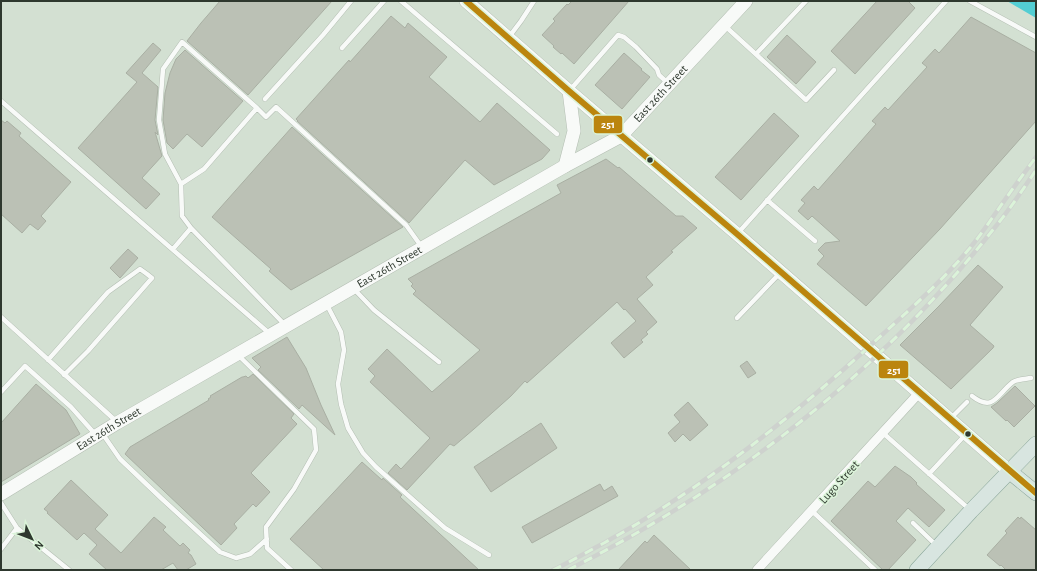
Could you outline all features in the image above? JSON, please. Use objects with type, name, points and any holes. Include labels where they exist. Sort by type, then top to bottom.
[{"type":"main road","points":[[918,570],[971,511],[1036,444]]},
{"type":"main road","points":[[1010,471],[1036,493]]},
{"type":"street","points":[[466,1],[1010,471]]},
{"type":"street","name":"East 26th Street","points":[[4,490],[117,422],[565,166],[621,136],[746,1]]},
{"type":"street","points":[[565,166],[574,132],[569,91]]},
{"type":"street","name":"Lugo Street","points":[[757,570],[920,393]]},
{"type":"lane","points":[[265,99],[323,35],[351,1]]},
{"type":"lane","points":[[342,48],[384,1]]},
{"type":"lane","points":[[401,1],[557,134]]},
{"type":"lane","points":[[508,38],[522,21],[534,1]]},
{"type":"lane","points":[[756,54],[806,1]]},
{"type":"lane","points":[[737,234],[946,1]]},
{"type":"lane","points":[[970,1],[1036,38]]},
{"type":"lane","points":[[724,25],[806,100],[834,70]]},
{"type":"lane","points":[[569,91],[618,36],[624,37],[636,47],[657,69],[659,75],[669,84]]},
{"type":"lane","points":[[286,326],[191,228],[182,216],[181,184],[165,154],[160,120],[163,69],[182,42],[266,117],[276,107],[406,225],[423,248]]},
{"type":"lane","points":[[1,100],[271,335]]},
{"type":"lane","points":[[181,184],[204,169],[257,108]]},
{"type":"lane","points":[[767,200],[815,241]]},
{"type":"lane","points":[[173,250],[191,228]]},
{"type":"lane","points":[[48,360],[108,292],[140,269],[152,278],[88,351],[64,375]]},
{"type":"lane","points":[[737,318],[781,272]]},
{"type":"lane","points":[[353,288],[374,310],[439,362]]},
{"type":"lane","points":[[326,303],[341,332],[344,350],[338,384],[341,404],[348,428],[364,453],[376,467],[445,528],[489,555]]},
{"type":"lane","points":[[1,317],[117,422]]},
{"type":"lane","points":[[237,354],[314,429],[316,450],[294,489],[266,528],[267,548],[291,570]]},
{"type":"lane","points":[[1,392],[25,366],[71,407],[120,459],[220,552],[236,558],[250,554],[267,538]]},
{"type":"lane","points":[[972,396],[987,404],[993,402],[1014,381],[1031,378]]},
{"type":"lane","points":[[950,419],[967,402]]},
{"type":"lane","points":[[883,433],[971,511]]},
{"type":"lane","points":[[929,474],[967,433]]},
{"type":"lane","points":[[1,503],[17,528],[69,570]]},
{"type":"lane","points":[[812,511],[875,570]]},
{"type":"lane","points":[[913,523],[939,547]]},
{"type":"lane","points":[[1,549],[17,528]]},
{"type":"water","points":[[1007,1],[1036,1],[1036,18]]},
{"type":"building","points":[[220,1],[332,1],[248,95],[187,41]]},
{"type":"building","points":[[572,1],[629,1],[574,64],[553,47],[554,46],[542,35],[555,21],[553,19],[567,4],[568,5]]},
{"type":"building","points":[[877,1],[908,1],[915,8],[855,74],[831,51]]},
{"type":"building","points":[[391,16],[405,28],[408,23],[447,57],[429,77],[480,122],[497,103],[550,150],[542,159],[494,185],[465,160],[409,223],[297,121],[296,119]]},
{"type":"building","points":[[971,17],[1036,53],[1036,121],[940,229],[866,306],[817,264],[824,256],[818,250],[825,243],[840,241],[812,216],[808,220],[798,211],[805,203],[801,200],[814,186],[818,190],[876,124],[872,121],[885,107],[888,110],[927,67],[922,63],[935,49],[939,53]]},
{"type":"building","points":[[787,35],[816,62],[796,84],[767,57]]},
{"type":"building","points":[[153,43],[161,50],[142,73],[158,87],[155,120],[158,135],[155,132],[162,156],[142,178],[160,194],[146,209],[78,148],[137,82],[126,73]]},
{"type":"building","points":[[185,50],[243,101],[202,147],[187,134],[173,149],[167,143],[163,120],[165,93],[170,73],[176,59]]},
{"type":"building","points":[[624,53],[650,77],[622,109],[595,85]]},
{"type":"building","points":[[774,113],[799,136],[741,200],[715,177]]},
{"type":"building","points":[[1,120],[5,123],[7,121],[21,133],[19,136],[71,182],[41,216],[46,221],[38,230],[30,224],[22,233],[1,214]]},
{"type":"building","points":[[292,127],[403,227],[291,290],[269,271],[271,269],[212,217]]},
{"type":"building","points":[[606,159],[618,168],[619,167],[676,216],[683,216],[697,228],[671,251],[673,252],[646,277],[653,285],[637,299],[657,322],[646,332],[648,334],[641,340],[643,342],[624,358],[611,343],[636,321],[617,302],[527,383],[525,381],[511,396],[474,429],[454,446],[450,444],[407,490],[388,473],[396,464],[401,469],[430,438],[370,382],[375,376],[368,369],[387,349],[432,392],[480,350],[413,294],[416,291],[411,286],[413,284],[408,279],[561,193],[557,185]]},
{"type":"building","points":[[128,249],[138,258],[120,278],[110,268]]},
{"type":"building","points":[[978,265],[1003,287],[970,325],[994,346],[951,389],[900,345]]},
{"type":"building","points":[[287,337],[306,368],[335,435],[302,405],[299,409],[258,370],[261,367],[252,358]]},
{"type":"building","points":[[747,361],[756,373],[748,378],[740,366]]},
{"type":"building","points":[[253,374],[294,414],[291,418],[297,424],[251,473],[270,492],[256,507],[253,504],[234,524],[237,528],[221,545],[125,454],[130,447],[209,400],[208,399],[211,397],[210,396],[242,377],[246,376],[248,378]]},
{"type":"building","points":[[36,384],[66,410],[80,434],[1,482],[1,423]]},
{"type":"building","points":[[1015,386],[1035,406],[1014,427],[991,407]]},
{"type":"building","points":[[688,402],[708,425],[690,441],[683,434],[675,442],[668,433],[680,422],[674,415]]},
{"type":"building","points":[[541,423],[557,448],[491,492],[474,467]]},
{"type":"building","points":[[362,462],[402,495],[400,497],[479,570],[324,570],[290,539]]},
{"type":"building","points":[[895,466],[911,477],[917,483],[916,484],[945,510],[929,527],[908,508],[896,521],[916,540],[888,570],[883,570],[831,521],[868,481],[875,487]]},
{"type":"building","points":[[71,480],[108,515],[95,529],[121,553],[154,517],[166,527],[163,530],[180,546],[183,543],[190,550],[188,553],[191,555],[196,564],[186,570],[178,570],[173,563],[161,570],[107,570],[89,554],[97,545],[84,533],[77,540],[44,509]]},
{"type":"building","points":[[600,484],[604,491],[612,486],[618,496],[532,543],[522,527]]},
{"type":"building","points":[[1018,517],[1020,519],[1021,517],[1036,530],[1036,570],[1006,570],[987,555],[1007,533],[1005,531]]},
{"type":"building","points":[[654,535],[691,570],[618,570],[645,541],[647,543]]},
{"type":"railway","points":[[553,570],[641,522],[711,476],[810,399],[899,319],[950,270],[977,240],[1036,157]]},
{"type":"railway","points":[[568,570],[628,538],[687,503],[744,464],[798,423],[851,379],[901,333],[948,283],[998,224],[1036,170]]},
{"type":"transit line","name":"251","points":[[466,1],[1036,493]]}]
